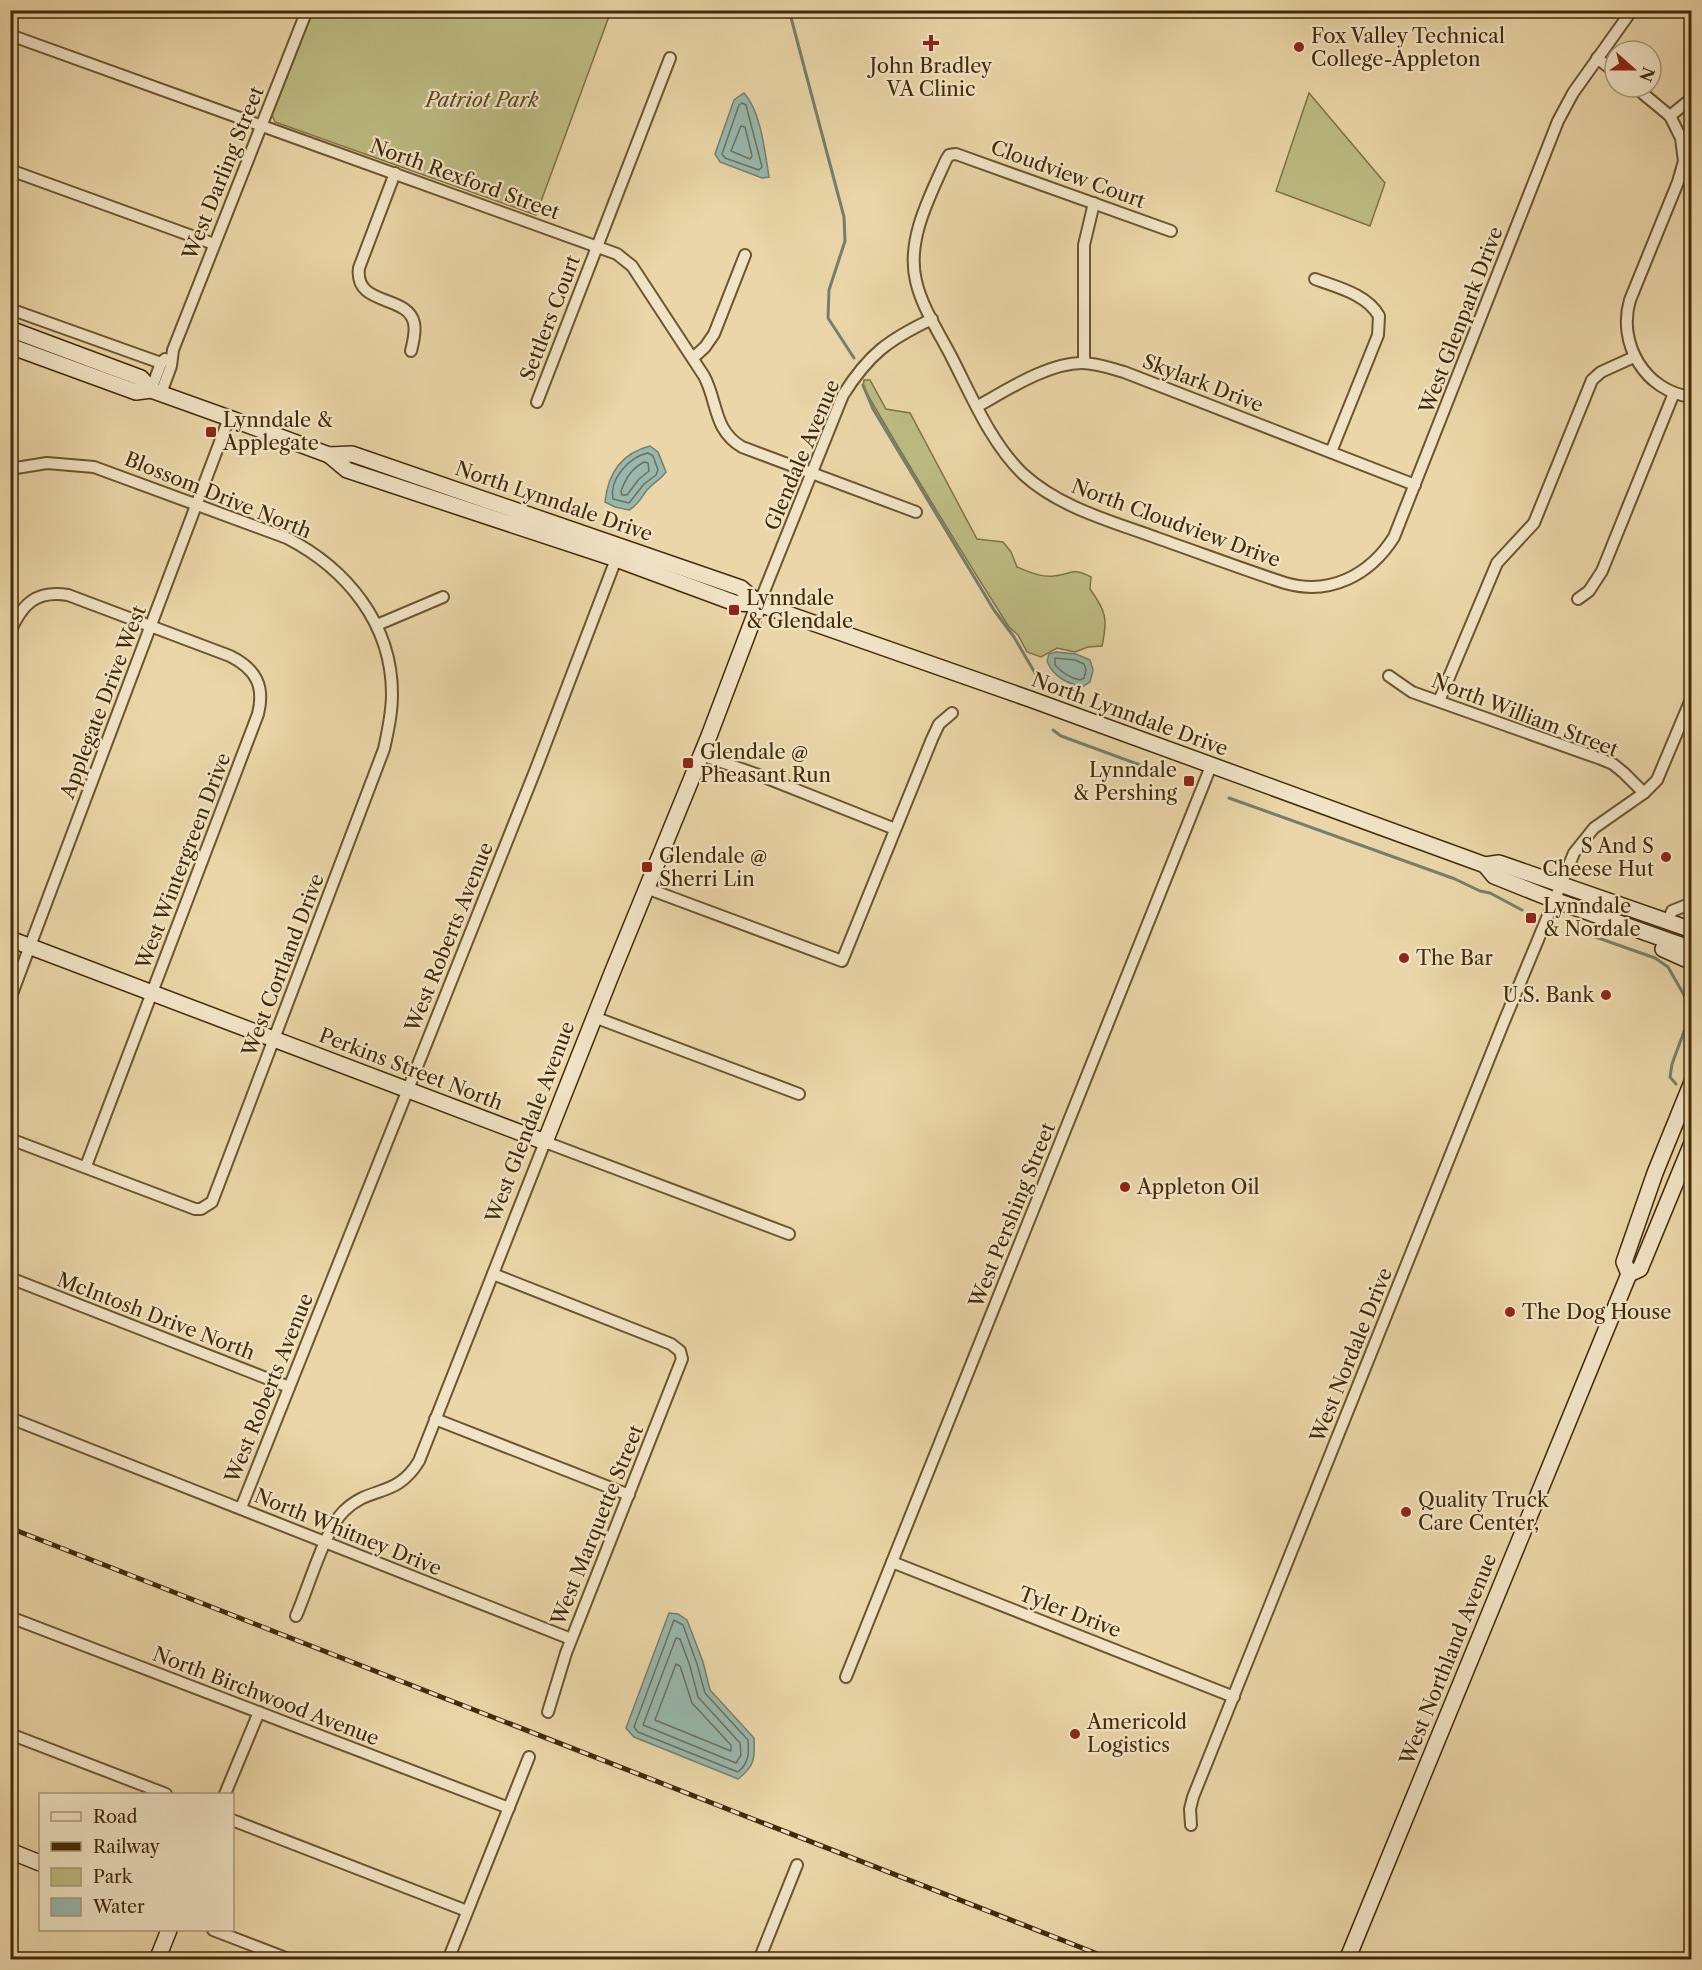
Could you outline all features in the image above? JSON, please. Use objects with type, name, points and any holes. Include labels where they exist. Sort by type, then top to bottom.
[{"type":"main road","name":"North Lynndale Drive","points":[[10,329],[141,378],[156,391],[329,455],[347,470],[619,552],[735,603],[759,604],[1030,699],[1485,865],[1500,863],[1692,930]]},
{"type":"main road","name":"North Lynndale Drive","points":[[10,345],[136,392],[156,391]]},
{"type":"main road","name":"West Glendale Avenue","points":[[545,1142],[701,755],[759,604]]},
{"type":"main road","name":"North Lynndale Drive","points":[[1485,865],[1494,876],[1692,949]]},
{"type":"main road","points":[[1639,930],[1644,941],[1692,962]]},
{"type":"main road","name":"Perkins Street North","points":[[10,939],[545,1142]]},
{"type":"main road","name":"West Northland Avenue","points":[[1629,1274],[1624,1262],[1655,1173],[1692,1082]]},
{"type":"main road","name":"West Northland Avenue","points":[[1347,1959],[1629,1274],[1640,1269],[1692,1143]]},
{"type":"main road","points":[[10,1851],[39,1863]]},
{"type":"main road","points":[[157,1959],[168,1931]]},
{"type":"street","name":"West Darling Street","points":[[156,391],[171,366],[173,350],[307,10]]},
{"type":"street","name":"West Glenpark Drive","points":[[1285,583],[1304,587],[1325,586],[1347,580],[1368,568],[1394,537],[1554,130],[1573,93],[1632,10]]},
{"type":"street","name":"North Rexford Street","points":[[10,35],[617,254],[632,266],[709,384],[722,428],[728,438],[742,447],[916,512]]},
{"type":"street","name":"Settlers Court","points":[[537,402],[670,58]]},
{"type":"street","points":[[1597,58],[1603,63]]},
{"type":"street","points":[[1670,116],[1692,98]]},
{"type":"street","points":[[1649,99],[1670,116],[1681,138],[1684,161],[1678,182],[1627,310],[1626,330],[1634,357],[1655,381],[1674,393],[1692,397]]},
{"type":"street","name":"Cloudview Court","points":[[952,154],[961,154],[1171,231]]},
{"type":"street","name":"North Cloudview Drive","points":[[952,154],[943,166],[920,224],[914,246],[916,282],[932,319],[993,435],[1012,461],[1023,474],[1051,495],[1092,514],[1285,583]]},
{"type":"street","points":[[10,170],[214,244]]},
{"type":"street","points":[[395,173],[358,275],[361,284],[368,292],[403,309],[411,316],[415,332],[411,351]]},
{"type":"street","points":[[1084,363],[1084,245],[1094,203]]},
{"type":"street","points":[[693,358],[714,334],[745,255]]},
{"type":"street","points":[[1315,279],[1362,299],[1370,304],[1379,316],[1378,335],[1331,452]]},
{"type":"street","points":[[10,309],[161,363]]},
{"type":"street","name":"Glendale Avenue","points":[[759,604],[843,395],[872,356],[891,341],[932,319]]},
{"type":"street","name":"West Darling Street","points":[[156,391],[161,363],[173,350]]},
{"type":"street","points":[[1439,701],[1497,563],[1534,523],[1592,380],[1601,372],[1634,357]]},
{"type":"street","name":"Skylark Drive","points":[[978,406],[1053,368],[1072,363],[1084,363],[1124,372],[1415,485]]},
{"type":"street","points":[[1578,599],[1589,591],[1602,571],[1674,393]]},
{"type":"street","name":"Applegate Drive West","points":[[10,999],[229,418]]},
{"type":"street","name":"Blossom Drive North","points":[[10,469],[47,463],[94,467],[287,538],[318,556],[351,586],[377,625],[390,673],[392,693],[387,734]]},
{"type":"street","name":"West Roberts Avenue","points":[[241,1508],[544,748],[619,552]]},
{"type":"street","name":"West Wintergreen Drive","points":[[10,632],[21,611],[37,597],[59,594],[76,597],[240,661],[249,668],[261,689],[258,714],[86,1166]]},
{"type":"street","points":[[377,625],[443,597]]},
{"type":"street","name":"North William Street","points":[[1389,676],[1412,692],[1613,764],[1644,793]]},
{"type":"street","name":"West Nordale Drive","points":[[1191,1825],[1190,1809],[1193,1797],[1574,853],[1589,833],[1605,819],[1644,793],[1657,780],[1692,697]]},
{"type":"street","points":[[646,888],[842,962],[939,724],[952,713]]},
{"type":"street","name":"West Cortland Drive","points":[[86,1166],[189,1207],[201,1209],[207,1207],[215,1197],[381,757],[387,734]]},
{"type":"street","points":[[701,755],[895,830]]},
{"type":"street","name":"West Pershing Street","points":[[846,1677],[1211,766]]},
{"type":"street","points":[[1668,921],[1672,911],[1692,903]]},
{"type":"street","points":[[594,1017],[799,1094]]},
{"type":"street","points":[[10,1139],[86,1166]]},
{"type":"street","name":"Perkins Street North","points":[[545,1142],[789,1234]]},
{"type":"street","name":"West Glendale Avenue","points":[[296,1616],[338,1517],[358,1499],[391,1488],[408,1476],[418,1461],[545,1142]]},
{"type":"street","name":"West Marquette Street","points":[[493,1274],[671,1344],[680,1351],[682,1359],[571,1640],[548,1712]]},
{"type":"street","name":"McIntosh Drive North","points":[[10,1278],[289,1387]]},
{"type":"street","name":"North Whitney Drive","points":[[10,1418],[571,1640]]},
{"type":"street","points":[[435,1419],[629,1495]]},
{"type":"street","name":"Tyler Drive","points":[[892,1562],[1234,1697]]},
{"type":"street","name":"North Birchwood Avenue","points":[[10,1617],[509,1808]]},
{"type":"street","points":[[225,1793],[259,1712]]},
{"type":"street","points":[[10,1734],[163,1793]]},
{"type":"street","points":[[448,1959],[529,1757]]},
{"type":"street","points":[[234,1821],[467,1911]]},
{"type":"street","points":[[759,1959],[797,1865]]},
{"type":"street","points":[[218,1931],[291,1959]]},
{"type":"green space","name":"Patriot Park","points":[[313,11],[611,11],[536,215],[275,122],[272,115]]},
{"type":"green space","points":[[1309,93],[1385,183],[1370,226],[1276,191]]},
{"type":"green space","points":[[864,380],[870,380],[886,409],[910,413],[977,539],[1003,542],[1011,552],[1017,567],[1035,574],[1049,576],[1076,572],[1091,577],[1090,589],[1099,603],[1105,622],[1102,646],[1088,647],[1075,652],[1057,648],[1041,657],[1027,652],[1018,635],[1009,627],[917,478],[863,387]]},
{"type":"water","points":[[744,93],[755,110],[769,177],[762,178],[720,162],[715,154],[734,100]]},
{"type":"water","points":[[650,446],[658,452],[666,472],[629,510],[605,502],[609,482],[618,466],[624,459],[640,449]]},
{"type":"water","points":[[1056,652],[1076,654],[1090,660],[1093,670],[1090,682],[1082,687],[1057,675],[1047,661],[1049,654]]},
{"type":"water","points":[[669,1613],[678,1614],[687,1620],[703,1662],[710,1690],[754,1738],[753,1761],[748,1770],[738,1779],[634,1737],[626,1728]]},
{"type":"waterway","points":[[789,10],[844,217],[845,241],[829,290],[828,318],[854,358]]},
{"type":"waterway","points":[[863,385],[873,409],[994,610],[1014,637],[1035,673]]},
{"type":"waterway","points":[[1053,730],[1061,736],[1173,777]]},
{"type":"waterway","points":[[1229,798],[1455,879],[1480,891],[1490,893],[1522,910]]},
{"type":"waterway","points":[[1570,928],[1655,958],[1668,967],[1684,995],[1689,1018],[1672,1064],[1670,1077],[1676,1084]]},
{"type":"railway","points":[[10,1528],[1113,1960]]},
{"type":"place","name":"John Bradley VA Clinic","points":[[931,43]]},
{"type":"place","name":"Fox Valley Technical College-Appleton","points":[[1299,47]]},
{"type":"place","name":"Lynndale & Applegate","points":[[211,432]]},
{"type":"place","name":"Lynndale & Glendale","points":[[734,610]]},
{"type":"place","name":"Glendale @ Pheasant Run","points":[[688,763]]},
{"type":"place","name":"Lynndale & Pershing","points":[[1189,781]]},
{"type":"place","name":"S And S Cheese Hut","points":[[1666,857]]},
{"type":"place","name":"Glendale @ Sherri Lin","points":[[647,867]]},
{"type":"place","name":"Lynndale & Nordale","points":[[1531,918]]},
{"type":"place","name":"The Bar","points":[[1404,958]]},
{"type":"place","name":"U.S. Bank","points":[[1606,995]]},
{"type":"place","name":"Appleton Oil","points":[[1125,1187]]},
{"type":"place","name":"The Dog House","points":[[1510,1312]]},
{"type":"place","name":"Quality Truck Care Center,","points":[[1406,1512]]},
{"type":"place","name":"Americold Logistics","points":[[1075,1734]]}]
